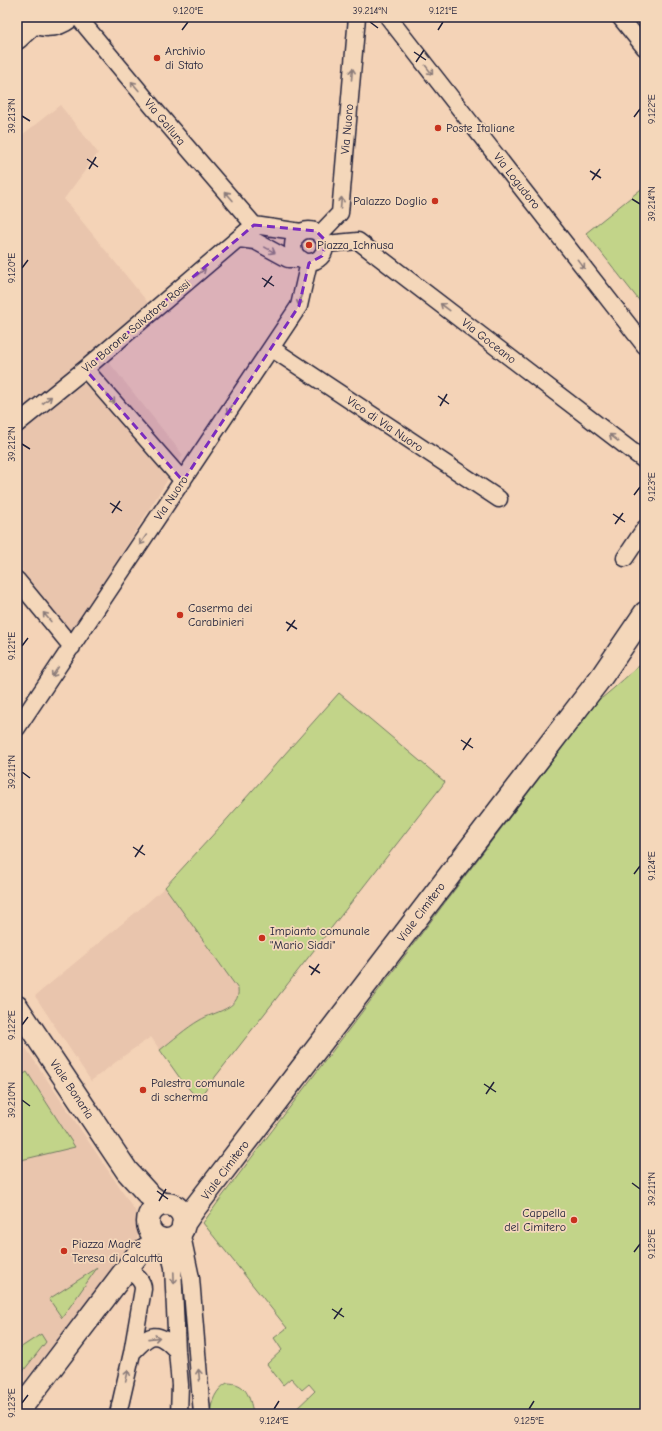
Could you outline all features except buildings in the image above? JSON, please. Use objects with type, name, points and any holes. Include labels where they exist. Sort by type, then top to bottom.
[{"type":"main road","points":[[17,38],[30,19],[50,25],[61,22],[69,17]]},
{"type":"main road","name":"Viale Cimitero","points":[[132,1262],[169,1223],[602,676],[645,613]]},
{"type":"main road","name":"Viale Bonaria","points":[[17,1008],[127,1171],[142,1198],[169,1223]]},
{"type":"main road","points":[[17,1413],[132,1262]]},
{"type":"street","name":"Via Gallura","points":[[78,17],[254,225]]},
{"type":"street","name":"Via Nuoro","points":[[323,239],[340,213],[357,17]]},
{"type":"street","name":"Via Logudoro","points":[[388,17],[645,346]]},
{"type":"street","points":[[620,17],[645,48]]},
{"type":"street","points":[[239,239],[254,241],[288,259],[305,261],[317,260],[322,256],[324,251],[323,239],[311,230],[302,232],[254,225]]},
{"type":"street","name":"Via Barone Salvatore Rossi","points":[[17,424],[85,370],[254,225]]},
{"type":"street","points":[[302,232],[296,237],[293,244],[296,254],[305,261]]},
{"type":"street","name":"Via Goceano","points":[[323,239],[358,241],[645,461]]},
{"type":"street","name":"Via Nuoro","points":[[17,728],[299,306],[305,261]]},
{"type":"street","name":"Vico di Via Nuoro","points":[[271,348],[500,499]]},
{"type":"street","points":[[85,370],[183,481]]},
{"type":"street","points":[[625,558],[645,528]]},
{"type":"street","points":[[17,580],[72,647]]},
{"type":"street","points":[[169,1223],[174,1267],[180,1414]]},
{"type":"street","points":[[169,1223],[191,1278],[202,1414]]},
{"type":"street","points":[[118,1414],[132,1353],[143,1284],[132,1262]]},
{"type":"street","points":[[132,1353],[144,1340],[158,1336],[165,1339],[177,1351]]},
{"type":"highlighted area","points":[[254,225],[316,231],[324,239],[325,247],[322,256],[309,263],[299,306],[183,481],[85,369]]},
{"type":"shaded area","points":[[60,105],[98,153],[64,199],[153,309],[100,351],[183,455],[72,633],[17,564],[17,139]]},
{"type":"shaded area","points":[[165,887],[238,989],[237,999],[220,1013],[201,1019],[160,1050],[151,1037],[91,1081],[35,996]]},
{"type":"shaded area","points":[[17,1035],[136,1212],[139,1226],[137,1239],[17,1390]]},
{"type":"green space","points":[[645,186],[645,308],[586,233]]},
{"type":"green space","points":[[645,661],[645,1414],[291,1414],[315,1391],[309,1384],[302,1390],[291,1378],[283,1385],[267,1364],[282,1350],[274,1338],[287,1328],[203,1223],[600,698],[602,698]]},
{"type":"green space","name":"Impianto comunale \"Mario Siddi\"","points":[[339,693],[445,782],[198,1099],[182,1081],[160,1050],[195,1023],[231,1005],[238,996],[238,989],[165,887]]},
{"type":"green space","points":[[27,1072],[75,1147],[17,1161],[17,1078]]},
{"type":"green space","points":[[97,1268],[62,1318],[49,1299]]},
{"type":"green space","points":[[41,1334],[46,1342],[17,1379],[17,1350]]},
{"type":"green space","points":[[227,1383],[239,1385],[243,1388],[248,1396],[253,1412],[258,1414],[210,1414],[217,1392]]},
{"type":"place","name":"Archivio di Stato","points":[[157,58]]},
{"type":"place","name":"Poste Italiane","points":[[438,128]]},
{"type":"place","name":"Palazzo Doglio","points":[[435,201]]},
{"type":"place","name":"Piazza Ichnusa","points":[[309,245]]},
{"type":"place","name":"Caserma dei Carabinieri","points":[[180,615]]},
{"type":"place","name":"Impianto comunale \"Mario Siddi\"","points":[[262,938]]},
{"type":"place","name":"Palestra comunale di scherma","points":[[143,1090]]},
{"type":"place","name":"Cappella del Cimitero","points":[[574,1220]]},
{"type":"place","name":"Piazza Madre Teresa di Calcutta","points":[[64,1251]]}]
